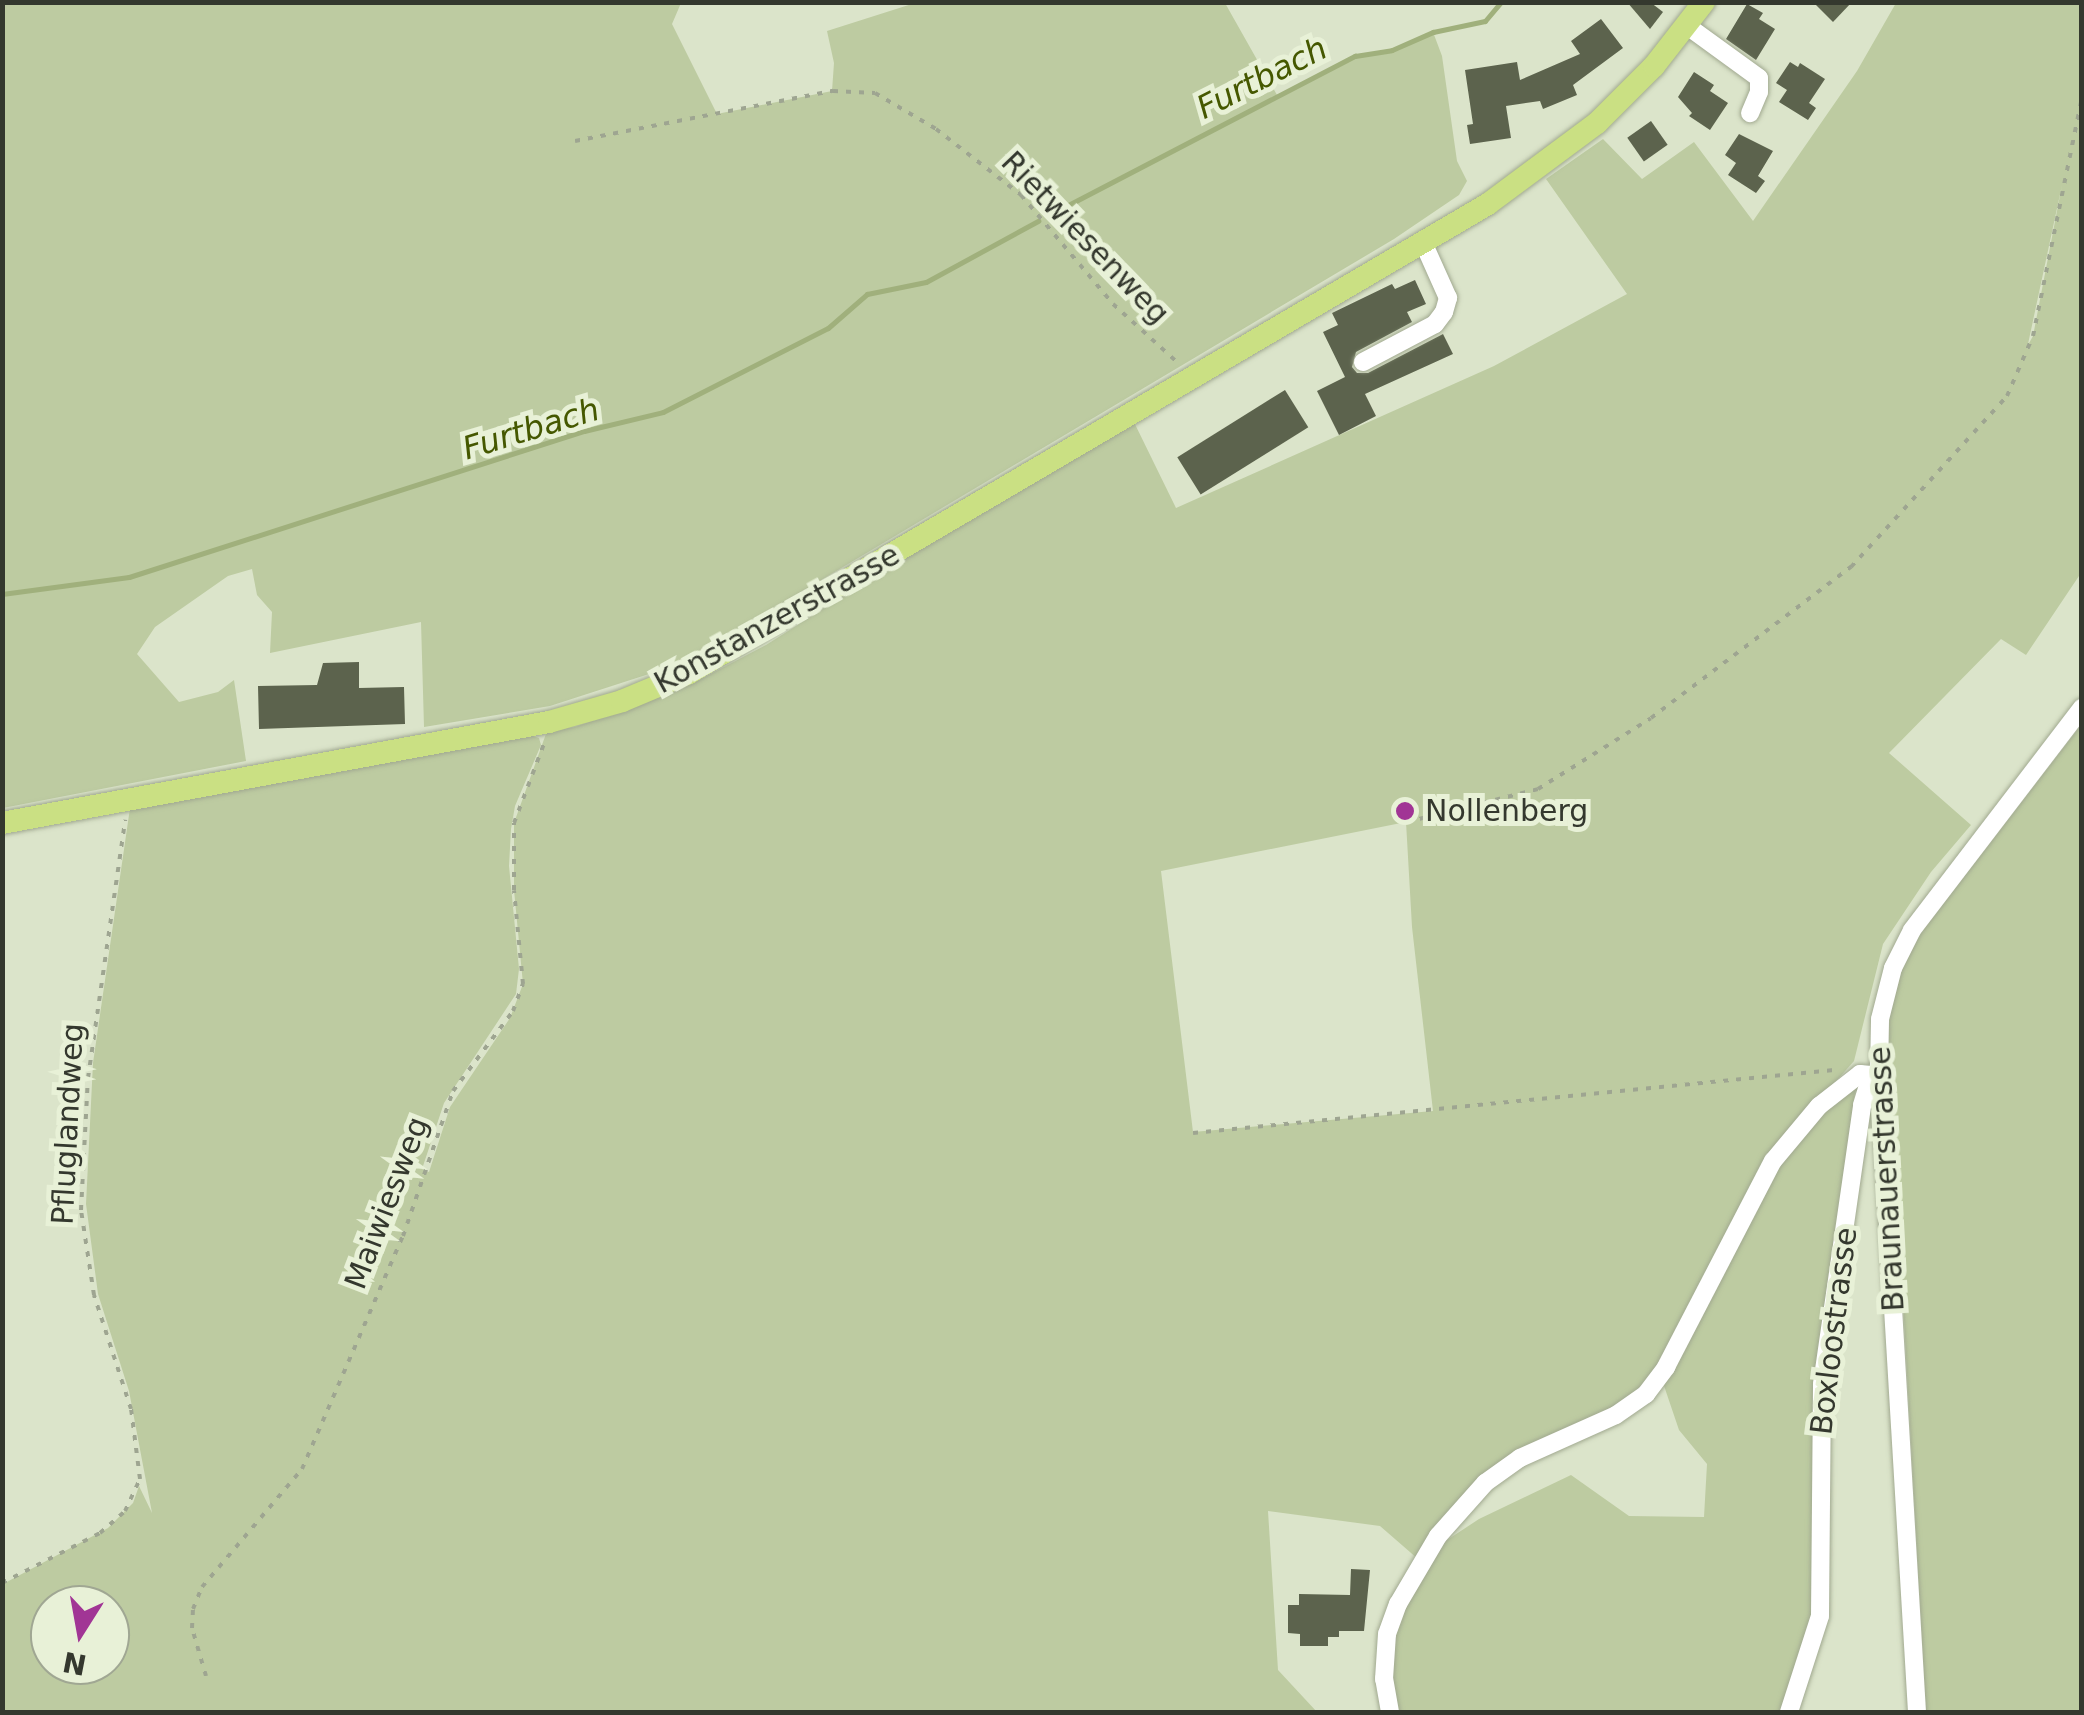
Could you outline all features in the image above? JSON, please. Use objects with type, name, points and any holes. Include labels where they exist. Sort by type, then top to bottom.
[{"type":"main road","name":"Konstanzerstrasse","points":[[2,823],[549,722],[622,701],[710,663],[1422,242],[1566,150],[1628,94],[1704,2]]},
{"type":"street","points":[[1686,25],[1759,78],[1759,92],[1750,112]]},
{"type":"street","points":[[1364,362],[1435,324],[1444,312],[1448,298],[1422,242]]},
{"type":"street","name":"Braunauerstrasse","points":[[1916,1712],[1875,1074],[1884,1000],[1903,946],[2082,708]]},
{"type":"street","points":[[1390,1712],[1384,1662],[1387,1634],[1398,1604],[1438,1536],[1476,1492],[1520,1458],[1616,1415],[1646,1394],[1666,1367],[1773,1162],[1819,1106],[1860,1074],[1875,1074]]},
{"type":"street","name":"Boxloostrasse","points":[[1789,1712],[1822,1599],[1820,1398],[1862,1105],[1875,1074]]},
{"type":"path","name":"Rietwiesenweg","points":[[574,142],[846,90],[866,91],[898,104],[1021,195],[1091,280],[1191,378]]},
{"type":"path","points":[[1406,822],[1538,788],[1651,718],[1851,568],[2007,396],[2033,336],[2082,98]]},
{"type":"path","name":"Maiwiesweg","points":[[206,1676],[192,1628],[192,1609],[202,1587],[302,1469],[404,1236],[453,1092],[480,1050],[513,1011],[523,984],[514,890],[514,823],[549,722]]},
{"type":"path","name":"Pfluglandweg","points":[[2,1584],[100,1533],[125,1512],[137,1493],[140,1479],[131,1410],[94,1295],[82,1210],[88,1078],[125,826]]},
{"type":"path","points":[[1193,1132],[1840,1070]]},
{"type":"green space","points":[[3,2],[681,3],[672,24],[717,114],[832,91],[834,63],[827,31],[915,3],[1225,3],[1277,95],[1355,56],[1392,50],[1433,32],[1442,56],[1457,161],[1467,181],[1459,195],[1394,239],[712,645],[649,674],[550,706],[424,727],[421,622],[270,653],[272,612],[257,595],[252,569],[228,576],[155,627],[137,654],[179,702],[218,692],[234,680],[246,761],[3,808]]},
{"type":"green space","points":[[1896,3],[2081,3],[2081,573],[2026,655],[2001,639],[1889,753],[1971,825],[1931,872],[1883,944],[1854,1061],[1822,1097],[1637,1398],[1520,1454],[1418,1559],[1380,1526],[1268,1511],[1278,1670],[1317,1712],[3,1712],[3,1584],[108,1528],[133,1503],[139,1486],[152,1513],[129,1391],[98,1294],[86,1204],[93,1063],[130,808],[530,735],[539,738],[541,745],[515,806],[511,829],[509,866],[519,969],[516,994],[444,1103],[422,1169],[429,1172],[450,1107],[510,1018],[523,984],[514,890],[514,823],[547,731],[575,727],[682,689],[766,645],[1130,414],[1176,508],[1494,366],[1627,294],[1546,179],[1603,139],[1642,179],[1694,142],[1753,221],[1857,71]],"holes":[[[2062,185],[2033,336],[2028,345]],[[1406,822],[1412,927],[1433,1111],[1193,1132],[1161,871]]]},
{"type":"green space","points":[[2081,725],[2081,1712],[1926,1712],[1888,1033],[1891,1009],[1903,966],[1923,930]]},
{"type":"green space","points":[[1856,1084],[1829,1294],[1815,1613],[1782,1712],[1398,1712],[1388,1649],[1396,1619],[1438,1546],[1479,1519],[1571,1475],[1629,1516],[1704,1517],[1707,1464],[1679,1430],[1661,1377],[1737,1228],[1812,1119]]},
{"type":"building","points":[[1627,2],[1650,2],[1663,12],[1650,29]]},
{"type":"building","points":[[1813,2],[1852,2],[1833,22]]},
{"type":"building","points":[[1747,4],[1763,13],[1759,19],[1775,29],[1756,60],[1726,39]]},
{"type":"building","points":[[1601,19],[1623,48],[1573,85],[1577,95],[1543,109],[1540,101],[1506,106],[1511,138],[1470,144],[1467,125],[1473,124],[1465,70],[1517,62],[1520,80],[1580,54],[1571,41]]},
{"type":"building","points":[[1790,62],[1798,67],[1800,63],[1825,79],[1809,103],[1816,108],[1808,120],[1779,102],[1787,90],[1776,83]]},
{"type":"building","points":[[1694,72],[1714,85],[1710,91],[1728,103],[1710,130],[1689,116],[1692,113],[1678,97]]},
{"type":"building","points":[[1651,121],[1668,145],[1644,161],[1627,138]]},
{"type":"building","points":[[1739,134],[1773,151],[1758,176],[1765,181],[1756,193],[1728,175],[1736,163],[1725,155]]},
{"type":"building","points":[[1415,280],[1426,304],[1407,312],[1412,322],[1356,352],[1352,367],[1357,373],[1368,373],[1443,334],[1453,354],[1365,394],[1376,416],[1339,435],[1317,391],[1345,377],[1323,332],[1338,325],[1332,313],[1392,284],[1395,289]]},
{"type":"building","points":[[1285,390],[1308,427],[1201,495],[1177,457]]},
{"type":"building","points":[[359,662],[359,688],[404,687],[405,724],[259,729],[258,686],[317,685],[323,663]]},
{"type":"building","points":[[1351,1569],[1370,1570],[1364,1631],[1339,1631],[1339,1637],[1328,1637],[1328,1646],[1300,1646],[1300,1634],[1288,1633],[1288,1605],[1299,1605],[1299,1594],[1350,1595]]},
{"type":"waterway","name":"Furtbach","points":[[1049,215],[1355,56],[1392,50],[1433,32],[1485,21],[1501,2]]},
{"type":"waterway","name":"Furtbach","points":[[2,594],[129,577],[584,431],[663,412],[828,328],[867,294],[926,282],[1038,221]]},
{"type":"place","name":"Nollenberg","points":[[1405,811]]}]
